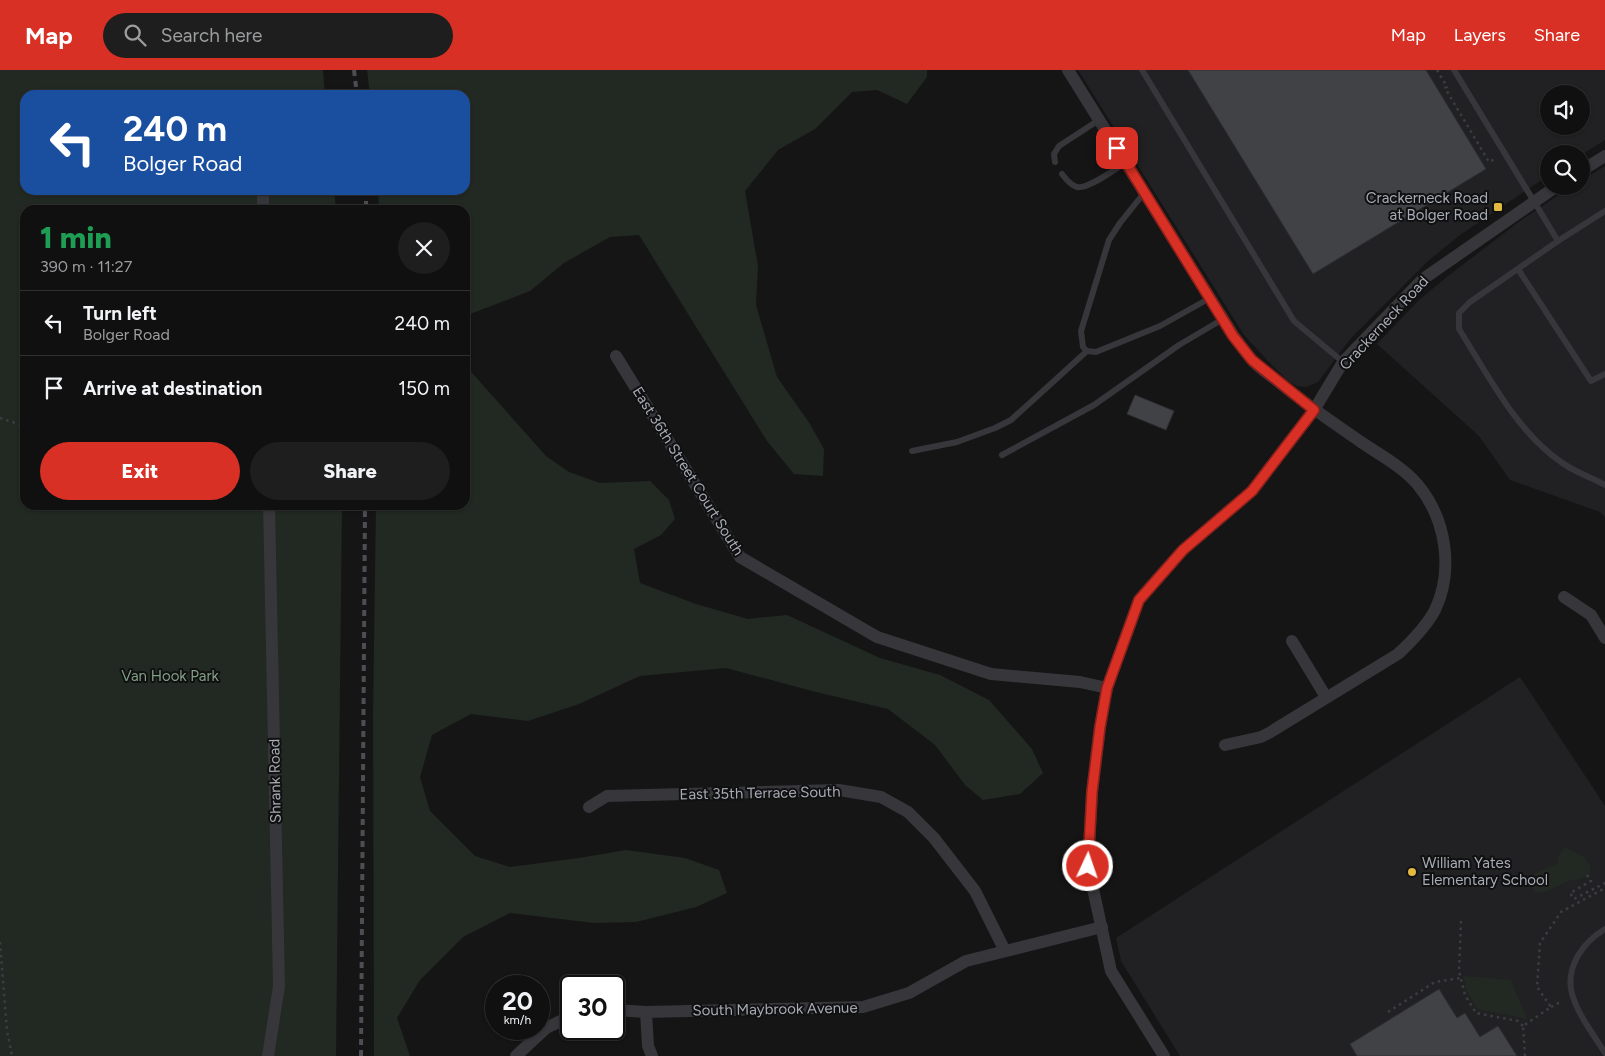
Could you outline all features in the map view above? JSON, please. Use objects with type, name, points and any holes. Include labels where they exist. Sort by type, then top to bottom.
[{"type":"street","points":[[1068,70],[1223,319],[1252,360],[1314,410],[1402,470],[1418,485],[1437,518],[1443,542],[1446,566],[1441,594],[1435,610],[1415,638],[1398,654],[1261,737],[1225,745]]},
{"type":"street","points":[[1590,165],[1605,156]]},
{"type":"street","name":"Crackerneck Road","points":[[1164,1056],[1111,972],[1088,866],[1092,792],[1107,688],[1139,600],[1183,550],[1252,491],[1314,410],[1343,362],[1423,279],[1544,195]]},
{"type":"street","name":"East 36th Street Court South","points":[[616,356],[740,557],[877,637],[991,674],[1080,682],[1107,688]]},
{"type":"street","name":"Shrank Road","points":[[268,1056],[280,986],[269,510]]},
{"type":"street","points":[[1564,597],[1591,615],[1605,638]]},
{"type":"street","points":[[1292,641],[1326,698]]},
{"type":"street","name":"East 35th Terrace South","points":[[590,807],[607,796],[839,790],[881,797],[908,812],[934,838],[975,891],[1005,951]]},
{"type":"street","name":"South Maybrook Avenue","points":[[625,1011],[646,1012],[863,1007],[910,993],[966,961],[1102,927]]},
{"type":"street","points":[[646,1012],[648,1046],[652,1056]]},
{"type":"street","points":[[516,1056],[546,1028],[560,1021]]},
{"type":"lane","points":[[1142,70],[1294,321],[1343,362]]},
{"type":"lane","points":[[1454,70],[1558,241]]},
{"type":"lane","points":[[1055,162],[1054,154],[1059,146],[1099,120]]},
{"type":"lane","points":[[1062,174],[1069,183],[1077,187],[1088,185],[1126,162]]},
{"type":"lane","points":[[1087,352],[1083,347],[1081,331],[1109,240],[1144,192]]},
{"type":"lane","points":[[1605,211],[1470,302],[1459,313],[1459,329],[1516,419],[1537,444],[1562,464],[1605,485]]},
{"type":"lane","points":[[1518,269],[1591,381],[1605,374]]},
{"type":"lane","points":[[912,451],[957,442],[1011,420],[1087,352],[1096,352],[1160,326],[1210,298]]},
{"type":"lane","points":[[1002,455],[1094,405],[1179,345],[1223,319]]},
{"type":"lane","points":[[1605,929],[1591,938],[1580,952],[1575,960],[1571,978],[1572,995],[1605,1053]]},
{"type":"path","points":[[1437,70],[1448,86],[1445,88],[1489,162],[1494,159],[1499,166]]},
{"type":"path","points":[[0,418],[20,424]]},
{"type":"path","points":[[1587,875],[1591,881],[1570,893],[1574,898],[1605,883]]},
{"type":"path","points":[[1551,1007],[1537,987],[1540,943],[1561,912],[1605,888]]},
{"type":"path","points":[[1461,920],[1459,971],[1465,995],[1476,1013],[1518,1021],[1523,1026],[1525,1056]]},
{"type":"path","points":[[0,942],[7,1031],[12,1056]]},
{"type":"path","points":[[1388,1012],[1435,982],[1461,978]]},
{"type":"path","points":[[1523,1026],[1562,1001]]},
{"type":"shaded area","points":[[1078,70],[1605,70],[1605,140],[1590,149],[1590,145],[1540,145],[1540,181],[1460,235],[1427,262],[1351,338],[1318,382],[1306,387],[1297,386],[1288,381],[1244,335]]},
{"type":"shaded area","points":[[1605,166],[1605,517],[1600,512],[1510,480],[1479,436],[1377,344],[1419,300],[1520,221],[1559,195],[1590,195],[1590,175]]},
{"type":"shaded area","name":"William Yates Elementary School","points":[[1520,677],[1605,806],[1605,1056],[1180,1056],[1121,961],[1116,938]]},
{"type":"green space","name":"Van Hook Park","points":[[0,70],[323,70],[325,90],[20,90],[20,195],[334,195],[336,205],[20,205],[20,510],[342,510],[336,1056],[0,1056]]},
{"type":"green space","points":[[367,70],[927,70],[927,77],[907,104],[877,90],[852,92],[815,129],[778,150],[745,191],[758,266],[756,305],[777,377],[810,424],[824,449],[823,476],[794,474],[767,441],[639,235],[610,237],[564,263],[530,291],[470,314],[470,205],[379,205],[378,195],[470,195],[470,90],[369,90]]},
{"type":"green space","points":[[470,371],[546,456],[569,472],[600,483],[650,481],[669,500],[675,519],[661,535],[634,549],[640,583],[696,604],[748,619],[787,615],[880,658],[940,675],[989,700],[1032,749],[1043,773],[1020,794],[983,800],[965,785],[935,745],[888,709],[726,668],[640,676],[579,704],[528,721],[471,714],[432,735],[420,777],[430,811],[475,856],[510,867],[626,850],[685,858],[719,870],[727,893],[696,907],[636,922],[594,923],[510,913],[463,937],[420,980],[397,1018],[410,1056],[374,1056],[373,713],[376,510],[470,510]]},
{"type":"green space","points":[[1565,847],[1584,857],[1591,868],[1590,873],[1584,878],[1569,881],[1545,892],[1534,893],[1532,875],[1558,863],[1559,855]]},
{"type":"green space","points":[[1463,976],[1511,980],[1527,1019],[1478,1009],[1467,992]]},
{"type":"building","points":[[1188,70],[1426,70],[1486,169],[1313,274]]},
{"type":"building","points":[[1135,395],[1174,411],[1166,430],[1127,414]]},
{"type":"building","points":[[1439,989],[1457,1018],[1465,1013],[1480,1037],[1498,1026],[1517,1056],[1357,1056],[1350,1044]]},
{"type":"railway","points":[[354,70],[356,90]]},
{"type":"railway","points":[[366,195],[366,205]]},
{"type":"railway","points":[[361,1056],[365,510]]},
{"type":"place","name":"Crackerneck Road at Bolger Road","points":[[1498,207]]},
{"type":"place","name":"William Yates Elementary School","points":[[1412,872]]},
{"type":"route","points":[[1088,866],[1092,792],[1107,688],[1139,600],[1183,550],[1252,491],[1314,410],[1252,360],[1233,336],[1117,148]]}]
